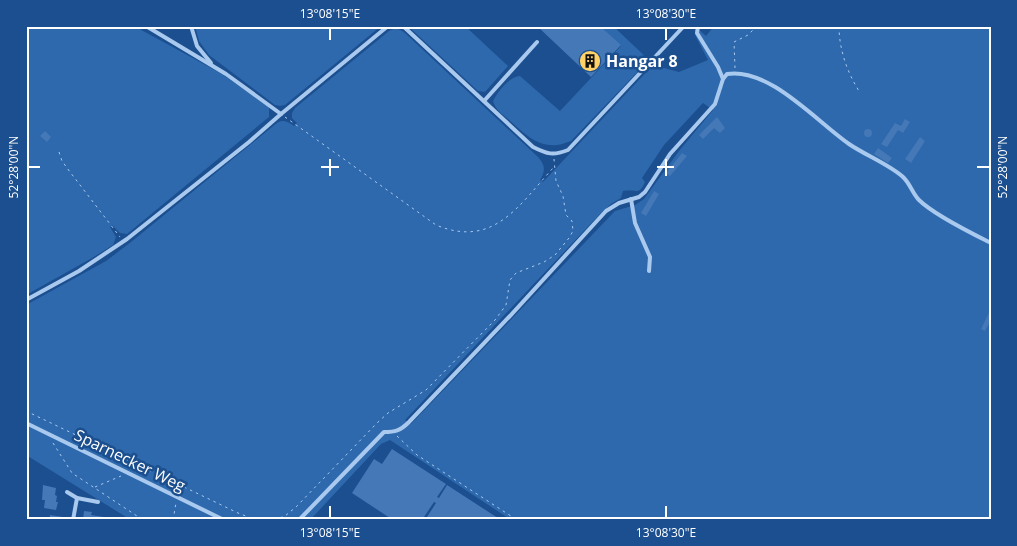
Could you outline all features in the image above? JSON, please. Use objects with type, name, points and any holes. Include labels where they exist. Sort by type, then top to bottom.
[{"type":"lane","points":[[146,26],[214,66],[281,114]]},
{"type":"lane","points":[[191,26],[197,46],[214,66]]},
{"type":"lane","points":[[26,300],[79,271],[124,242],[249,142],[388,26]]},
{"type":"lane","points":[[403,26],[533,146],[546,154],[568,150],[684,26]]},
{"type":"lane","points":[[698,26],[697,33],[718,67],[723,79]]},
{"type":"lane","points":[[484,101],[537,42]]},
{"type":"lane","points":[[299,520],[384,432],[396,432],[409,422],[606,211],[619,203],[639,197],[645,192],[670,154],[715,104],[726,74],[748,75],[796,101],[848,143],[896,171],[905,179],[918,200],[991,243]]},
{"type":"lane","points":[[631,199],[635,223],[650,257],[649,271]]},
{"type":"lane","name":"Sparnecker Weg","points":[[26,423],[224,520]]},
{"type":"lane","points":[[67,492],[77,498],[98,502]]},
{"type":"lane","points":[[73,520],[77,498]]},
{"type":"path","points":[[736,73],[734,42],[748,35],[757,26]]},
{"type":"path","points":[[839,26],[846,65],[859,91]]},
{"type":"path","points":[[281,114],[436,225],[450,231],[465,233],[495,226],[508,217],[554,167]]},
{"type":"path","points":[[59,152],[62,161],[124,242]]},
{"type":"path","points":[[274,520],[285,516],[296,507],[377,422],[388,413],[426,390],[496,320],[506,305],[510,280],[516,273],[544,262],[554,255],[569,238],[573,231],[572,221],[566,215],[563,196],[556,181],[554,154]]},
{"type":"path","points":[[26,411],[256,520]]},
{"type":"path","points":[[46,432],[72,473],[143,520]]},
{"type":"path","points":[[396,432],[396,436],[417,455],[517,520]]},
{"type":"path","points":[[94,488],[128,473]]},
{"type":"path","points":[[173,520],[177,497]]},
{"type":"shaded area","points":[[26,26],[134,26],[222,74],[269,107],[269,117],[127,234],[120,233],[112,225],[110,227],[116,237],[113,245],[26,295]]},
{"type":"shaded area","points":[[195,26],[381,26],[285,105],[280,106],[275,105],[209,55],[199,41]]},
{"type":"shaded area","points":[[408,26],[465,26],[508,66],[485,92],[478,91]]},
{"type":"shaded area","points":[[600,26],[613,26],[649,60],[571,141],[552,145],[536,141],[522,132],[497,109],[493,101],[498,93],[504,85],[520,76],[560,111],[621,46]]},
{"type":"shaded area","points":[[714,26],[991,26],[991,520],[511,520],[390,440],[381,444],[310,520],[131,520],[26,455],[26,305],[106,261],[277,123],[284,121],[294,126],[297,123],[292,118],[295,108],[389,31],[398,29],[406,34],[538,157],[544,168],[540,180],[543,182],[653,65],[679,72],[708,60],[695,35],[697,28],[706,36]],"holes":[[[703,103],[713,110],[679,151],[644,199],[635,205],[615,211],[411,424],[405,420],[600,214],[621,198],[623,191],[637,191],[641,189],[645,182],[642,178],[664,145]]]},
{"type":"building","name":"Hangar 8","points":[[537,26],[600,26],[621,45],[591,77]]},
{"type":"building","points":[[717,117],[725,128],[720,133],[714,128],[703,139],[699,135]]},
{"type":"building","points":[[905,119],[910,122],[903,133],[898,130],[887,147],[881,144],[895,123],[901,126]]},
{"type":"building","points":[[868,129],[872,133],[868,137],[864,133]]},
{"type":"building","points":[[45,131],[51,137],[47,142],[40,136]]},
{"type":"building","points":[[920,137],[925,141],[911,163],[905,159]]},
{"type":"building","points":[[878,148],[892,158],[888,163],[874,154]]},
{"type":"building","points":[[682,153],[687,156],[670,176],[666,173]]},
{"type":"building","points":[[654,191],[659,194],[646,216],[641,213]]},
{"type":"building","points":[[991,309],[991,320],[985,331],[981,329]]},
{"type":"building","points":[[392,449],[446,484],[437,497],[439,498],[447,485],[501,520],[425,520],[436,503],[434,502],[422,520],[393,520],[352,493],[374,459],[382,464]]},
{"type":"building","points":[[43,485],[56,488],[56,502],[58,502],[56,510],[44,508],[45,500],[42,500]]},
{"type":"building","points":[[84,511],[92,512],[91,515],[104,517],[103,520],[83,520]]},
{"type":"building","points":[[50,515],[63,517],[62,520],[49,520]]},
{"type":"place","name":"Hangar 8","points":[[590,61]]}]
